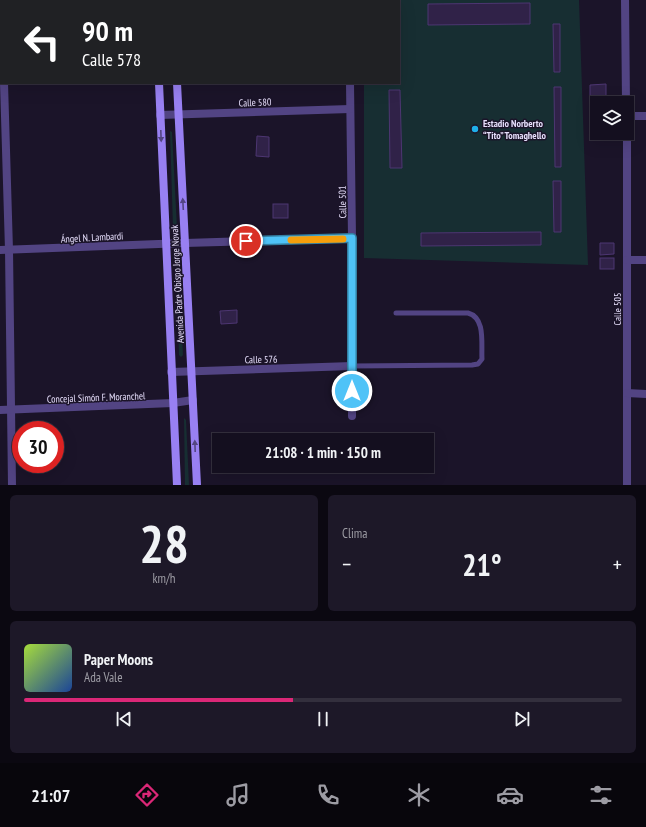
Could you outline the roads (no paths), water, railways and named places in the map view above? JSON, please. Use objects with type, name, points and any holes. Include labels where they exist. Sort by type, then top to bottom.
[{"type":"main road","name":"Avenida Padre Obispo Jorge Novak","points":[[159,84],[172,403],[177,485]]},
{"type":"main road","name":"Avenida Padre Obispo Jorge Novak","points":[[177,84],[196,485]]},
{"type":"street","points":[[625,0],[626,96]]},
{"type":"street","points":[[4,84],[9,250],[12,485]]},
{"type":"street","name":"Calle 501","points":[[350,84],[352,416]]},
{"type":"street","name":"Calle 580","points":[[160,115],[350,109]]},
{"type":"street","points":[[634,116],[646,116]]},
{"type":"street","name":"Calle 505","points":[[627,140],[628,485]]},
{"type":"street","name":"Ángel N. Lambardi","points":[[0,250],[352,238]]},
{"type":"street","points":[[627,260],[646,260]]},
{"type":"street","name":"Calle 576","points":[[171,372],[191,370],[352,366]]},
{"type":"street","points":[[628,393],[646,394]]},
{"type":"street","name":"Concejal Simón F. Moranchel","points":[[0,410],[172,403],[193,400]]},
{"type":"lane","points":[[352,366],[472,365],[478,364],[482,359],[480,321],[475,315],[468,313],[396,313]]},
{"type":"place","name":"Estadio Norberto “Tito” Tomaghello","points":[[475,129]]}]
